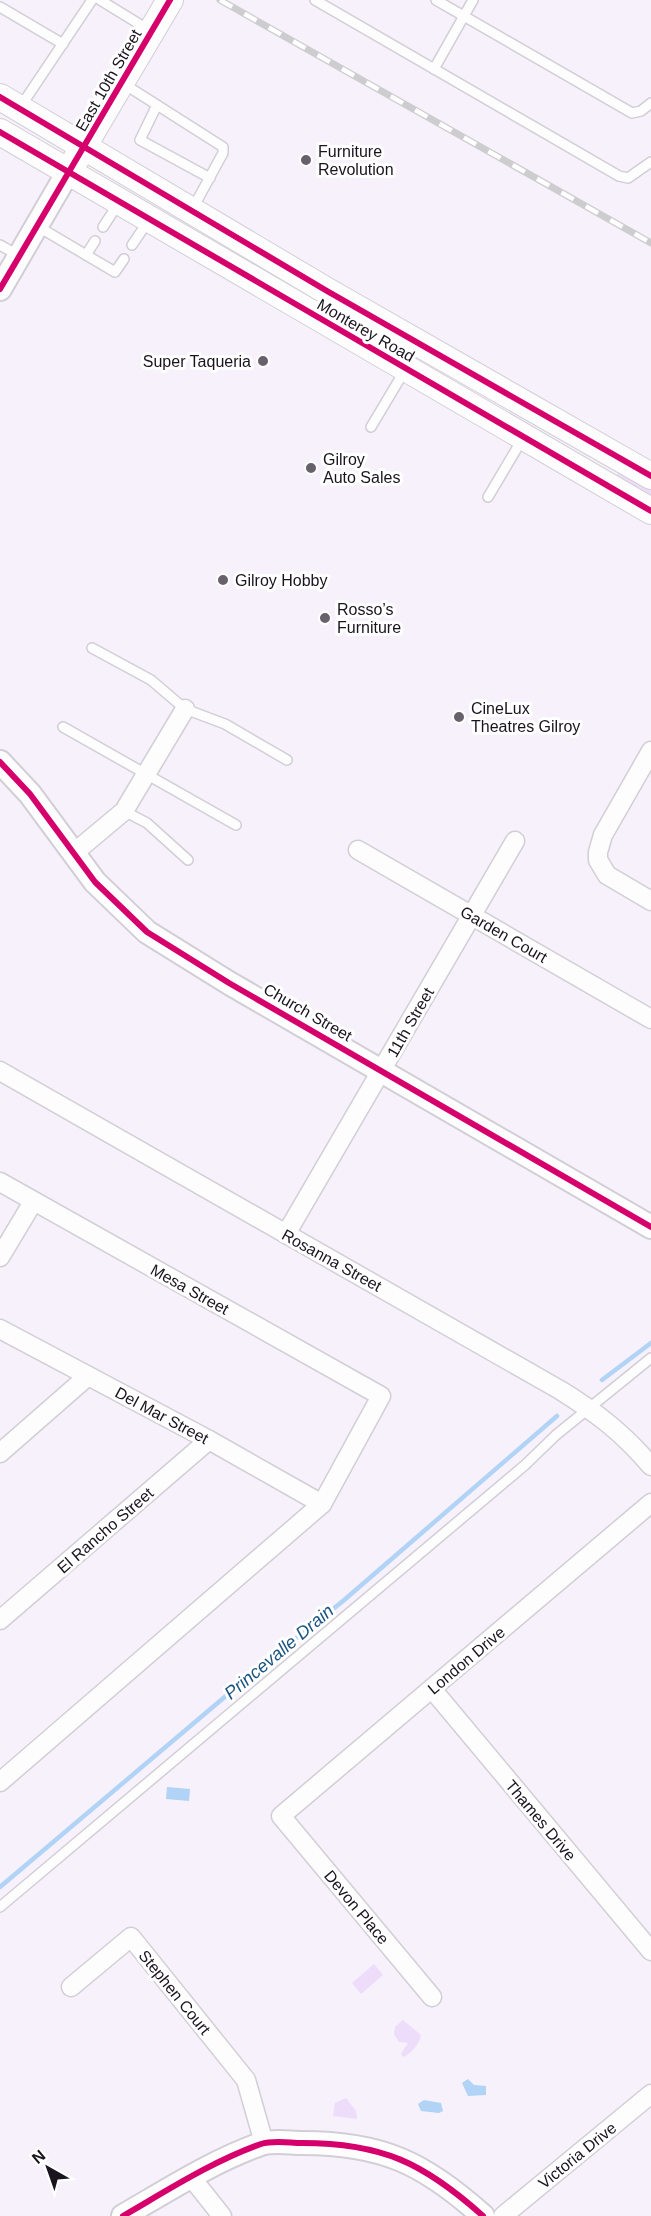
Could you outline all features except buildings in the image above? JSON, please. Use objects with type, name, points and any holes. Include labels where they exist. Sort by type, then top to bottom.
[{"type":"main road","name":"East 10th Street","points":[[68,172],[170,0]]},
{"type":"main road","name":"Monterey Road","points":[[10,103],[192,211],[651,476]]},
{"type":"main road","name":"Monterey Road","points":[[0,132],[651,511]]},
{"type":"street","points":[[0,289],[10,251],[37,226],[68,172]]},
{"type":"street","points":[[75,852],[124,811],[185,709]]},
{"type":"street","points":[[651,751],[603,835],[598,860],[607,875],[651,901]]},
{"type":"street","name":"Church Street","points":[[0,762],[30,794],[95,882],[147,932],[212,973],[651,1227]]},
{"type":"street","name":"11th Street","points":[[286,1234],[514,841]]},
{"type":"street","name":"Garden Court","points":[[358,850],[651,1019]]},
{"type":"street","name":"Rosanna Street","points":[[0,1071],[589,1408],[630,1441],[651,1466]]},
{"type":"street","name":"Mesa Street","points":[[0,1182],[381,1396],[322,1504]]},
{"type":"street","points":[[0,1257],[33,1202]]},
{"type":"street","name":"Del Mar Street","points":[[0,1329],[209,1440],[322,1504]]},
{"type":"street","points":[[0,1453],[88,1376]]},
{"type":"street","name":"El Rancho Street","points":[[0,1620],[209,1440]]},
{"type":"street","name":"London Drive","points":[[281,1816],[651,1503]]},
{"type":"street","points":[[0,1782],[322,1504]]},
{"type":"street","name":"Thames Drive","points":[[432,1689],[651,1951]]},
{"type":"street","name":"Devon Place","points":[[281,1816],[432,1997]]},
{"type":"street","name":"Stephen Court","points":[[71,1987],[131,1937],[246,2080],[264,2143]]},
{"type":"street","name":"Victoria Drive","points":[[503,2216],[650,2096]]},
{"type":"street","points":[[123,2216],[191,2177],[264,2143],[342,2143],[378,2151],[413,2164],[439,2178],[483,2216]]},
{"type":"street","points":[[191,2177],[222,2216]]},
{"type":"lane","points":[[4,0],[0,6],[63,44]]},
{"type":"lane","points":[[10,103],[63,44],[92,0]]},
{"type":"lane","points":[[100,0],[152,32]]},
{"type":"lane","points":[[315,0],[618,177],[628,178],[651,162]]},
{"type":"lane","points":[[436,0],[632,114],[641,111],[651,103]]},
{"type":"lane","points":[[434,69],[473,0]]},
{"type":"lane","points":[[122,83],[223,147],[210,178],[192,211]]},
{"type":"lane","points":[[157,105],[140,140],[210,178]]},
{"type":"lane","points":[[103,227],[120,202]]},
{"type":"lane","points":[[132,245],[149,220]]},
{"type":"lane","points":[[37,226],[115,272],[124,259]]},
{"type":"lane","points":[[86,255],[95,241]]},
{"type":"lane","points":[[371,427],[406,369]]},
{"type":"lane","points":[[488,497],[523,438]]},
{"type":"lane","points":[[92,648],[151,680],[185,709],[225,724],[287,760]]},
{"type":"lane","points":[[63,727],[236,825]]},
{"type":"lane","points":[[124,811],[147,823],[188,860]]},
{"type":"lane","points":[[0,1907],[651,1358]]},
{"type":"shaded area","points":[[622,470],[651,486],[651,500],[615,477]]},
{"type":"shaded area","points":[[374,1964],[383,1975],[361,1994],[352,1983]]},
{"type":"shaded area","points":[[403,2020],[421,2035],[415,2048],[403,2057],[401,2054],[408,2043],[399,2042],[394,2034],[395,2027]]},
{"type":"shaded area","points":[[346,2098],[356,2111],[357,2119],[333,2116],[335,2103]]},
{"type":"water","points":[[167,1787],[190,1789],[189,1801],[166,1799]]},
{"type":"water","points":[[468,2079],[474,2085],[486,2086],[486,2095],[468,2096],[462,2083]]},
{"type":"water","points":[[424,2100],[441,2103],[443,2111],[439,2113],[421,2111],[418,2104]]},
{"type":"waterway","name":"Princevalle Drain","points":[[602,1380],[651,1343]]},
{"type":"waterway","name":"Princevalle Drain","points":[[0,1887],[259,1668],[343,1601],[557,1416]]},
{"type":"railway","points":[[220,0],[651,243]]},
{"type":"cycle path","points":[[0,289],[170,0]]},
{"type":"cycle path","points":[[0,97],[327,291],[651,476]]},
{"type":"cycle path","points":[[0,132],[651,511]]},
{"type":"cycle path","points":[[0,762],[30,794],[95,882],[147,932],[229,983],[651,1227]]},
{"type":"cycle path","points":[[123,2216],[226,2159],[261,2144],[276,2142],[330,2144],[379,2152],[421,2170],[441,2182],[483,2216]]},
{"type":"place","name":"Furniture Revolution","points":[[306,160]]},
{"type":"place","name":"Super Taqueria","points":[[263,361]]},
{"type":"place","name":"Gilroy Auto Sales","points":[[311,468]]},
{"type":"place","name":"Gilroy Hobby","points":[[223,580]]},
{"type":"place","name":"Rosso’s Furniture","points":[[325,618]]},
{"type":"place","name":"CineLux Theatres Gilroy","points":[[459,717]]}]
